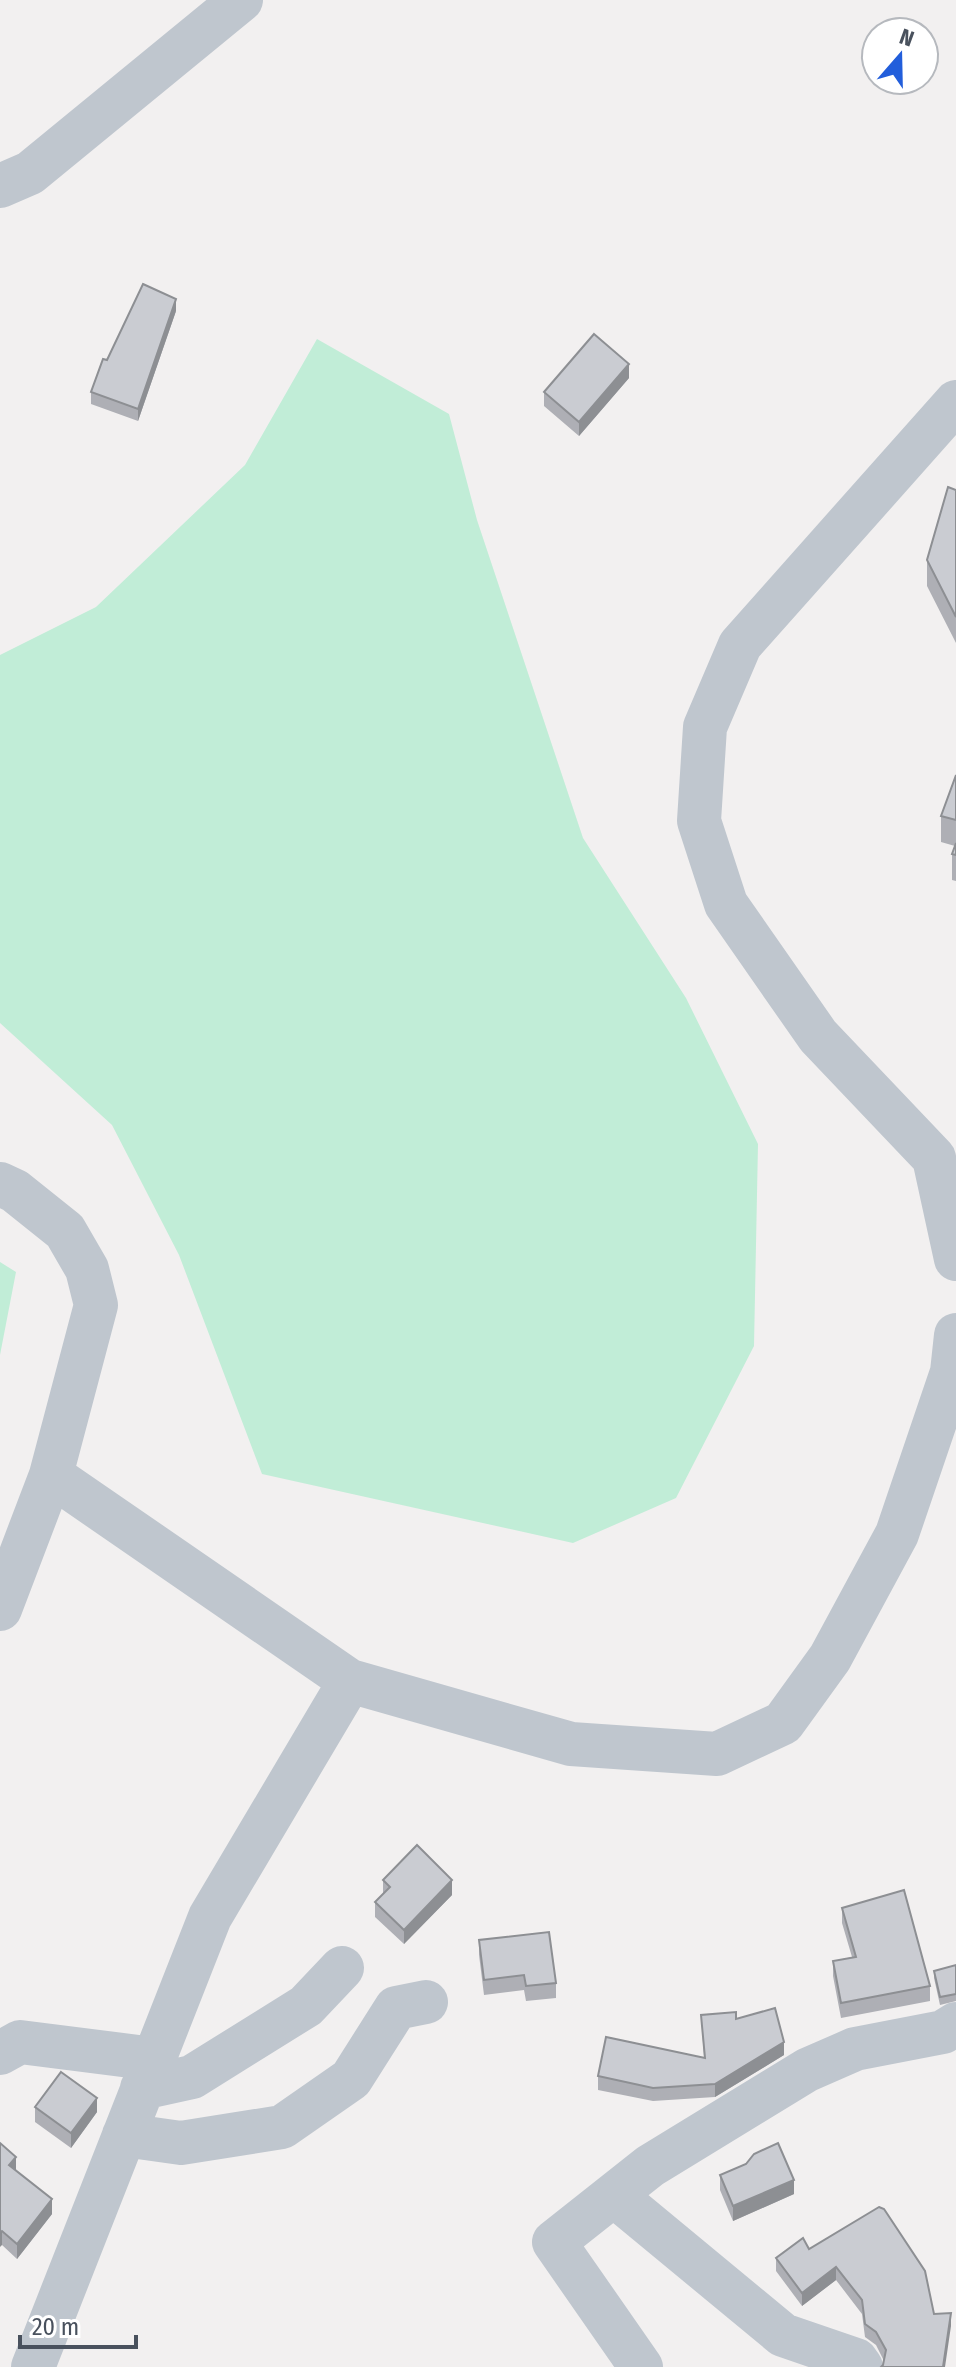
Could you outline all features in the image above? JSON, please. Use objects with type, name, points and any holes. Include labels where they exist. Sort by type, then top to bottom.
[{"type":"street","points":[[0,186],[30,173],[241,0]]},
{"type":"street","points":[[956,402],[740,645],[705,727],[699,821],[726,904],[818,1036],[934,1158],[956,1259]]},
{"type":"street","points":[[0,1184],[15,1191],[65,1231],[87,1269],[96,1305],[51,1475],[0,1609]]},
{"type":"street","points":[[51,1475],[350,1681],[571,1744],[717,1754],[783,1723],[830,1658],[897,1534],[952,1372],[956,1335]]},
{"type":"street","points":[[33,2367],[210,1917],[350,1681]]},
{"type":"street","points":[[0,2053],[20,2042],[148,2073],[192,2077],[306,2006],[342,1968]]},
{"type":"street","points":[[124,2135],[181,2143],[282,2127],[351,2079],[396,2008],[426,2002]]},
{"type":"street","points":[[641,2367],[554,2242],[650,2166],[807,2070],[855,2049],[943,2032],[956,2024]]},
{"type":"street","points":[[615,2196],[783,2335],[856,2360],[861,2367]]},
{"type":"green space","points":[[317,339],[449,414],[477,520],[583,838],[686,998],[758,1144],[754,1346],[676,1498],[573,1543],[262,1474],[179,1255],[112,1125],[0,1023],[0,655],[96,607],[245,465]]},
{"type":"green space","points":[[0,1262],[16,1272],[0,1355]]},
{"type":"building","points":[[143,284],[176,299],[138,409],[91,392],[103,359],[107,360]]},
{"type":"building","points":[[594,334],[629,364],[579,422],[544,392]]},
{"type":"building","points":[[948,487],[956,490],[956,617],[927,560]]},
{"type":"building","points":[[956,775],[956,820],[941,816]]},
{"type":"building","points":[[417,1845],[452,1880],[404,1930],[375,1902],[390,1887],[383,1880]]},
{"type":"building","points":[[904,1890],[930,1986],[841,2003],[833,1961],[856,1957],[842,1908]]},
{"type":"building","points":[[549,1932],[556,1983],[526,1986],[524,1975],[484,1980],[479,1940]]},
{"type":"building","points":[[956,1965],[956,1994],[940,1997],[934,1971]]},
{"type":"building","points":[[775,2008],[784,2042],[715,2084],[653,2088],[598,2076],[606,2037],[705,2058],[701,2015],[736,2012],[736,2019]]},
{"type":"building","points":[[61,2072],[97,2098],[71,2133],[35,2107]]},
{"type":"building","points":[[0,2143],[16,2157],[9,2165],[52,2199],[17,2244],[2,2231],[0,2233]]},
{"type":"building","points":[[778,2143],[794,2180],[733,2206],[720,2175],[746,2164],[754,2154]]},
{"type":"building","points":[[879,2207],[884,2209],[925,2271],[934,2314],[951,2313],[943,2367],[881,2367],[886,2350],[876,2332],[865,2324],[862,2300],[836,2267],[802,2293],[776,2258],[803,2238],[809,2249]]}]
